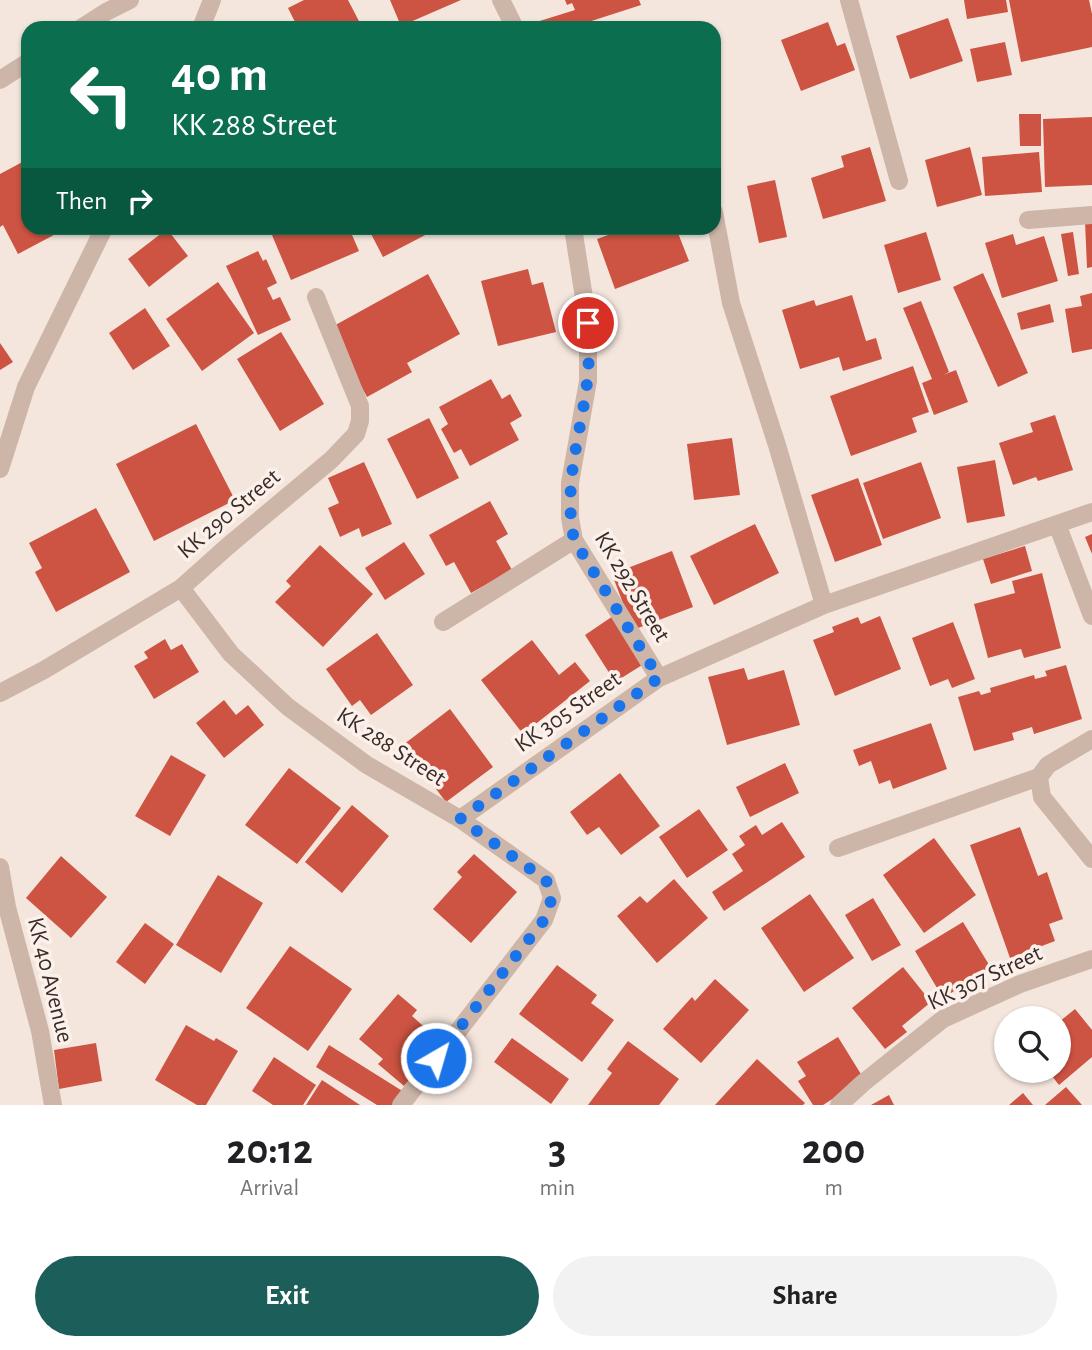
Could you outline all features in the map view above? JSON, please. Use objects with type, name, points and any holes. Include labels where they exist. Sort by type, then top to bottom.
[{"type":"street","points":[[88,21],[103,6],[130,0]]},
{"type":"street","points":[[204,21],[212,0]]},
{"type":"street","points":[[501,0],[511,21]]},
{"type":"street","points":[[849,0],[899,181]]},
{"type":"street","points":[[0,80],[21,66]]},
{"type":"street","points":[[1028,220],[1092,215]]},
{"type":"street","points":[[0,469],[26,387],[101,235]]},
{"type":"street","name":"KK 292 Street","points":[[574,235],[588,323],[588,381],[570,483],[570,518],[574,540],[659,678]]},
{"type":"street","points":[[718,235],[731,303],[777,445],[824,605]]},
{"type":"street","name":"KK 290 Street","points":[[0,693],[56,664],[181,588],[331,460],[356,434],[360,421],[360,406],[316,297]]},
{"type":"street","name":"KK 305 Street","points":[[460,819],[659,678],[824,605],[1092,512]]},
{"type":"street","points":[[1057,524],[1092,616]]},
{"type":"street","points":[[443,622],[574,540]]},
{"type":"street","name":"KK 288 Street","points":[[181,588],[231,654],[288,707],[367,765],[460,819],[546,880],[552,898],[544,920],[401,1105]]},
{"type":"street","points":[[838,848],[1039,777],[1048,765],[1092,739]]},
{"type":"street","points":[[1039,777],[1041,797],[1092,859]]},
{"type":"street","name":"KK 40 Avenue","points":[[0,867],[7,907],[40,1031],[53,1105]]},
{"type":"street","name":"KK 307 Street","points":[[839,1105],[943,1019],[1020,984],[1092,959]]},
{"type":"building","points":[[304,0],[348,0],[359,21],[294,21],[288,8]]},
{"type":"building","points":[[390,0],[461,0],[413,21],[399,21]]},
{"type":"building","points":[[565,0],[639,0],[641,5],[591,21],[540,21],[575,10],[572,3],[567,5]]},
{"type":"building","points":[[964,0],[1006,0],[1008,12],[967,19]]},
{"type":"building","points":[[1009,0],[1089,0],[1092,14],[1092,47],[1021,62]]},
{"type":"building","points":[[948,18],[963,61],[910,79],[896,36]]},
{"type":"building","points":[[828,22],[837,46],[845,43],[855,70],[801,91],[781,40]]},
{"type":"building","points":[[1005,42],[1012,75],[977,82],[970,49]]},
{"type":"building","points":[[1019,114],[1041,114],[1041,146],[1020,146]]},
{"type":"building","points":[[1092,117],[1092,185],[1045,187],[1043,119]]},
{"type":"building","points":[[870,147],[886,201],[823,219],[811,178],[844,167],[841,156]]},
{"type":"building","points":[[970,147],[982,195],[937,207],[925,160]]},
{"type":"building","points":[[1039,152],[1042,192],[985,196],[982,157]]},
{"type":"building","points":[[21,163],[21,235],[54,235],[18,254],[3,225],[0,227],[0,174]]},
{"type":"building","points":[[775,180],[787,237],[759,243],[747,186]]},
{"type":"building","points":[[1085,221],[1092,221],[1092,267],[1087,268]]},
{"type":"building","points":[[926,232],[941,280],[898,293],[884,245]]},
{"type":"building","points":[[1073,232],[1079,274],[1068,276],[1061,234]]},
{"type":"building","points":[[1013,234],[1016,245],[1044,236],[1058,281],[1002,298],[985,243]]},
{"type":"building","points":[[159,235],[172,235],[188,256],[149,287],[128,259]]},
{"type":"building","points":[[272,235],[352,235],[359,251],[291,280]]},
{"type":"building","points":[[372,235],[425,235],[383,257]]},
{"type":"building","points":[[608,235],[679,235],[689,261],[615,289],[597,239]]},
{"type":"building","points":[[258,251],[263,261],[266,259],[277,283],[267,288],[273,300],[280,297],[291,320],[258,335],[226,266]]},
{"type":"building","points":[[528,269],[532,285],[543,282],[556,332],[498,346],[481,281]]},
{"type":"building","points":[[983,273],[1028,373],[998,387],[953,287]]},
{"type":"building","points":[[428,274],[460,334],[407,363],[412,372],[367,397],[330,328]]},
{"type":"building","points":[[218,282],[254,333],[202,371],[166,319]]},
{"type":"building","points":[[1092,293],[1092,349],[1072,353],[1065,309],[1082,306],[1080,296]]},
{"type":"building","points":[[852,295],[866,341],[876,338],[882,359],[843,371],[839,357],[800,369],[782,310],[814,300],[816,306]]},
{"type":"building","points":[[921,301],[949,372],[943,375],[956,370],[968,402],[934,415],[922,383],[932,379],[903,308]]},
{"type":"building","points":[[1050,304],[1054,322],[1021,330],[1017,313]]},
{"type":"building","points":[[145,308],[170,346],[133,370],[109,333]]},
{"type":"building","points":[[281,332],[324,404],[280,431],[237,359]]},
{"type":"building","points":[[0,343],[13,362],[0,370]]},
{"type":"building","points":[[913,366],[929,412],[912,418],[917,432],[851,456],[830,396]]},
{"type":"building","points":[[491,379],[502,399],[510,394],[522,416],[510,423],[519,440],[470,466],[461,449],[454,453],[441,429],[448,424],[439,407]]},
{"type":"building","points":[[1055,415],[1073,470],[1038,481],[1036,477],[1013,485],[999,443],[1033,432],[1030,423]]},
{"type":"building","points":[[429,418],[459,478],[417,499],[387,439]]},
{"type":"building","points":[[196,424],[235,500],[154,541],[116,464]]},
{"type":"building","points":[[732,438],[740,495],[694,500],[687,444]]},
{"type":"building","points":[[995,460],[1005,516],[967,523],[957,467]]},
{"type":"building","points":[[364,462],[392,524],[362,537],[359,528],[340,537],[328,508],[339,503],[328,478]]},
{"type":"building","points":[[921,462],[941,518],[883,539],[863,483]]},
{"type":"building","points":[[858,478],[882,545],[835,562],[811,495]]},
{"type":"building","points":[[490,501],[508,534],[496,541],[512,570],[471,593],[454,562],[446,566],[429,535]]},
{"type":"building","points":[[96,508],[130,572],[56,612],[35,572],[42,568],[29,543]]},
{"type":"building","points":[[755,524],[779,573],[714,605],[690,556]]},
{"type":"building","points":[[1092,534],[1092,554],[1085,537]]},
{"type":"building","points":[[404,542],[425,574],[385,600],[365,568]]},
{"type":"building","points":[[320,545],[373,594],[323,647],[275,602],[291,586],[286,581]]},
{"type":"building","points":[[1025,546],[1032,571],[991,584],[983,559]]},
{"type":"building","points":[[672,551],[693,607],[633,630],[612,574]]},
{"type":"building","points":[[1042,573],[1061,648],[1024,658],[1021,649],[988,658],[974,604],[1015,593],[1012,581]]},
{"type":"building","points":[[616,614],[647,662],[615,682],[585,635]]},
{"type":"building","points":[[880,616],[901,669],[835,696],[813,640],[834,632],[832,627],[858,617],[861,624]]},
{"type":"building","points":[[953,622],[975,679],[952,688],[948,679],[930,686],[912,638]]},
{"type":"building","points":[[377,633],[413,685],[371,715],[360,700],[352,706],[326,669]]},
{"type":"building","points":[[165,639],[171,650],[182,644],[199,672],[154,699],[134,666],[148,658],[144,652]]},
{"type":"building","points":[[532,640],[559,675],[575,662],[590,681],[523,734],[481,680]]},
{"type":"building","points":[[1066,665],[1082,719],[1034,734],[1032,727],[1012,733],[1014,740],[974,751],[958,697],[979,691],[981,695],[991,692],[990,688],[1034,675],[1035,679],[1047,676],[1045,671]]},
{"type":"building","points":[[744,668],[748,680],[784,670],[800,725],[727,745],[708,677]]},
{"type":"building","points":[[224,700],[236,715],[248,705],[264,725],[224,758],[196,723]]},
{"type":"building","points":[[450,709],[493,767],[446,802],[423,772],[419,775],[399,748]]},
{"type":"building","points":[[931,723],[947,769],[893,789],[890,780],[879,784],[871,761],[859,766],[853,750]]},
{"type":"building","points":[[171,755],[206,775],[170,836],[135,816]]},
{"type":"building","points":[[785,763],[799,793],[750,817],[736,787]]},
{"type":"building","points":[[289,768],[341,808],[297,864],[245,825]]},
{"type":"building","points":[[620,773],[660,826],[621,855],[599,827],[587,835],[570,812]]},
{"type":"building","points":[[352,805],[389,836],[342,893],[305,862]]},
{"type":"building","points":[[699,809],[728,850],[687,878],[659,837]]},
{"type":"building","points":[[782,822],[805,857],[724,911],[712,892],[743,871],[732,854],[745,845],[739,836],[756,825],[762,835]]},
{"type":"building","points":[[1020,827],[1038,876],[1047,872],[1063,919],[1049,924],[1055,941],[1010,958],[970,845]]},
{"type":"building","points":[[934,838],[976,895],[924,933],[883,875]]},
{"type":"building","points":[[474,854],[517,892],[471,943],[433,909],[462,877],[457,872]]},
{"type":"building","points":[[61,856],[107,897],[71,938],[26,898]]},
{"type":"building","points":[[218,875],[263,903],[221,973],[176,945]]},
{"type":"building","points":[[674,879],[708,918],[657,963],[617,916],[640,896],[647,903]]},
{"type":"building","points":[[810,894],[854,958],[804,992],[761,928]]},
{"type":"building","points":[[873,898],[901,945],[872,961],[845,915]]},
{"type":"building","points":[[963,922],[991,968],[943,998],[915,951]]},
{"type":"building","points":[[145,923],[174,944],[145,984],[116,962]]},
{"type":"building","points":[[290,946],[352,989],[308,1051],[246,1008]]},
{"type":"building","points":[[557,965],[597,995],[591,1003],[614,1020],[582,1062],[519,1014]]},
{"type":"building","points":[[903,967],[931,1002],[902,1026],[907,1032],[885,1049],[852,1008]]},
{"type":"building","points":[[715,979],[749,1010],[701,1063],[663,1029],[692,997],[695,1001]]},
{"type":"building","points":[[398,994],[417,1010],[412,1016],[441,1042],[404,1086],[378,1064],[383,1059],[359,1039]]},
{"type":"building","points":[[1075,1009],[1092,1030],[1092,1057],[1071,1075],[1071,1012]]},
{"type":"building","points":[[186,1025],[238,1051],[206,1105],[197,1105],[155,1080]]},
{"type":"building","points":[[838,1037],[864,1079],[823,1105],[813,1105],[798,1081],[806,1076],[797,1062]]},
{"type":"building","points":[[512,1038],[569,1079],[551,1104],[494,1062]]},
{"type":"building","points":[[628,1041],[679,1079],[659,1105],[588,1105],[612,1073],[607,1069]]},
{"type":"building","points":[[96,1043],[102,1081],[59,1089],[54,1050]]},
{"type":"building","points":[[329,1045],[404,1092],[396,1105],[377,1105],[316,1067]]},
{"type":"building","points":[[274,1057],[316,1085],[303,1105],[273,1105],[252,1091]]},
{"type":"building","points":[[757,1059],[805,1103],[715,1105]]},
{"type":"building","points":[[322,1080],[360,1105],[306,1105]]},
{"type":"building","points":[[1066,1087],[1082,1105],[1045,1105]]},
{"type":"building","points":[[1023,1093],[1033,1105],[1009,1105]]},
{"type":"building","points":[[889,1095],[894,1105],[871,1105]]},
{"type":"route","points":[[436,1058],[544,920],[552,898],[546,880],[460,819],[659,678],[574,540],[570,518],[570,483],[588,381],[588,323]]}]
